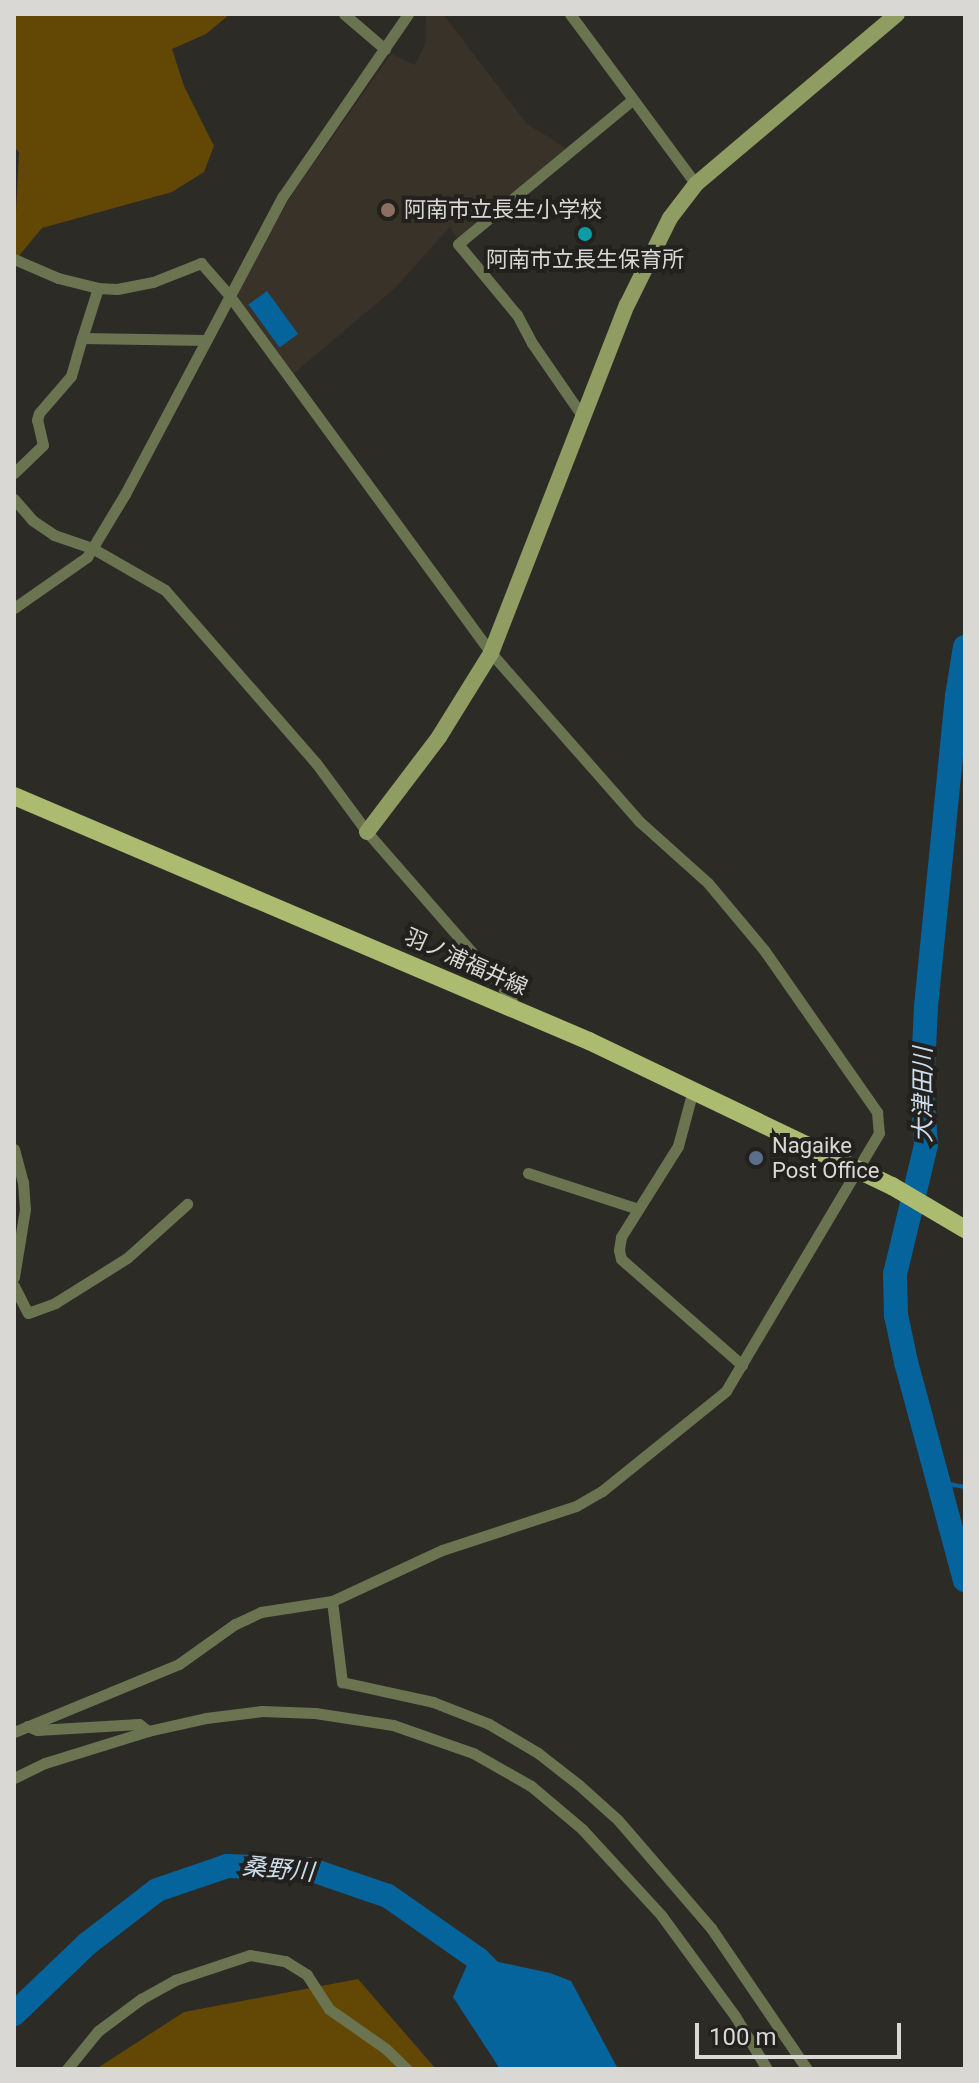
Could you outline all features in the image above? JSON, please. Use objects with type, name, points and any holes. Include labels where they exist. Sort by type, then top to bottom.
[{"type":"main road","name":"羽ノ浦福井線","points":[[14,796],[516,1010],[693,1090],[858,1173],[892,1186],[965,1229]]},
{"type":"street","points":[[344,14],[385,49]]},
{"type":"street","points":[[14,608],[87,557],[125,494],[283,196],[408,14]]},
{"type":"street","points":[[570,14],[631,101],[696,184]]},
{"type":"street","points":[[367,832],[439,737],[491,653],[627,305],[670,218],[696,184],[897,14]]},
{"type":"street","points":[[583,417],[532,343],[517,315],[458,244],[631,101]]},
{"type":"street","points":[[14,259],[58,278],[98,288],[139,285],[201,263],[229,295],[491,653],[640,822],[708,883],[764,950],[877,1112],[879,1133],[742,1365],[717,1399],[589,1499],[442,1550],[332,1601],[261,1612],[235,1624],[179,1664],[14,1732]]},
{"type":"street","points":[[14,473],[43,445],[37,420],[39,413],[71,376],[98,288]]},
{"type":"street","points":[[82,338],[206,340]]},
{"type":"street","points":[[14,499],[32,520],[54,535],[92,548],[165,590],[316,763],[367,832],[509,995],[516,1010]]},
{"type":"street","points":[[693,1090],[678,1146],[621,1237],[621,1259],[742,1365]]},
{"type":"street","points":[[14,1149],[23,1182],[25,1209],[14,1277]]},
{"type":"street","points":[[528,1173],[638,1209]]},
{"type":"street","points":[[14,1286],[28,1313],[55,1303],[127,1258],[187,1204]]},
{"type":"street","points":[[332,1601],[342,1682],[433,1702],[489,1724],[538,1753],[579,1785],[618,1820],[711,1928],[807,2069]]},
{"type":"street","points":[[14,1778],[45,1763],[148,1731],[206,1718],[262,1711],[315,1713],[393,1725],[473,1753],[531,1786],[582,1829],[661,1915],[735,2016],[767,2069]]},
{"type":"street","points":[[27,1726],[37,1730],[139,1724],[148,1731]]},
{"type":"street","points":[[67,2069],[98,2031],[141,1999],[175,1980],[250,1955],[285,1961],[307,1975],[329,2009],[385,2048],[407,2069]]},
{"type":"shaded area","points":[[14,14],[230,14],[206,34],[172,49],[184,86],[214,146],[204,172],[172,192],[42,228],[18,257],[14,251],[19,152],[14,147]]},
{"type":"shaded area","name":"阿南市立長生小学校","points":[[426,14],[443,14],[527,124],[566,148],[459,240],[450,227],[395,288],[293,374],[239,301],[236,290],[293,193],[391,54],[415,65],[425,44]]},
{"type":"shaded area","points":[[358,1979],[436,2069],[96,2069],[184,2012]]},
{"type":"water","points":[[267,291],[298,334],[280,347],[248,305]]},
{"type":"water","points":[[471,1956],[550,1973],[571,1981],[618,2069],[500,2069],[453,1997]]},
{"type":"waterway","name":"大津田川","points":[[965,647],[957,696],[926,1006],[922,1090],[926,1145],[895,1274],[896,1315],[906,1362],[965,1580]]},
{"type":"waterway","points":[[939,1482],[965,1487]]},
{"type":"waterway","name":"桑野川","points":[[14,2014],[87,1944],[157,1890],[227,1866],[309,1869],[388,1896],[478,1959],[499,1980]]},
{"type":"place","name":"阿南市立長生小学校","points":[[388,210]]},
{"type":"place","name":"阿南市立長生保育所","points":[[585,234]]},
{"type":"place","name":"Nagaike Post Office","points":[[756,1158]]}]
